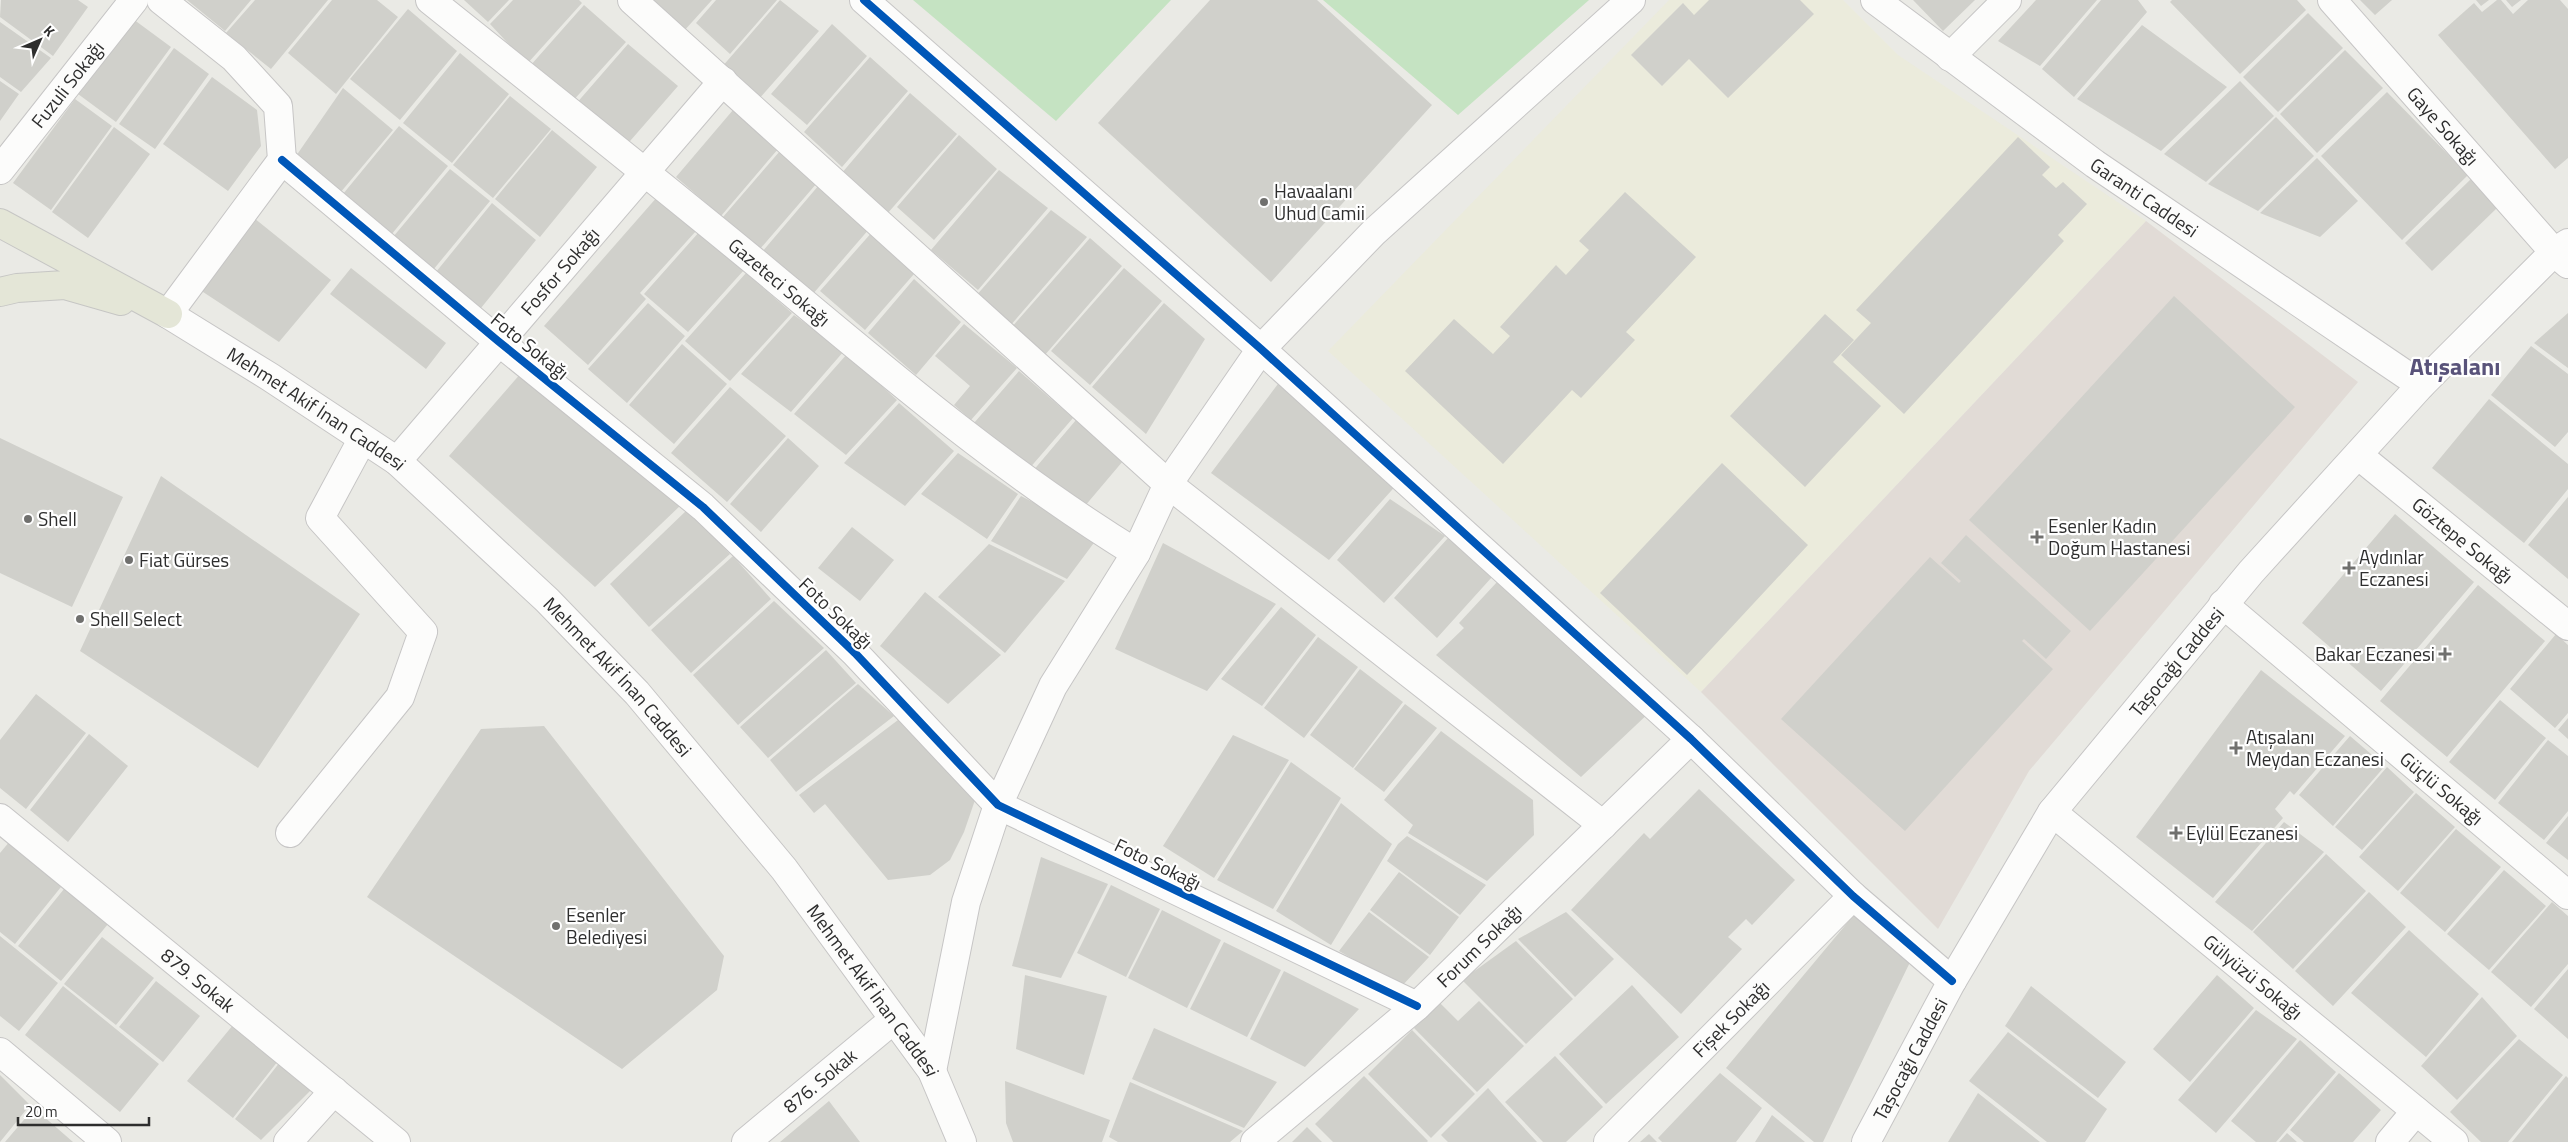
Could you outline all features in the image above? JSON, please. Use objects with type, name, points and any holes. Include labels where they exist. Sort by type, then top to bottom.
[{"type":"main road","points":[[0,223],[168,314]]},
{"type":"main road","points":[[0,292],[17,288],[65,285],[168,314]]},
{"type":"street","name":"Fuzuli Sokağı","points":[[0,170],[134,0]]},
{"type":"street","points":[[161,0],[234,58],[278,106],[282,160],[168,314]]},
{"type":"street","name":"Gazeteci Sokağı","points":[[430,0],[646,172],[934,411],[1072,514],[1136,553]]},
{"type":"street","points":[[632,0],[1168,484],[1603,825]]},
{"type":"street","points":[[864,0],[1261,349],[1692,739],[1853,896],[1952,981]]},
{"type":"street","points":[[932,1071],[966,902],[998,805],[1053,686],[1136,553],[1168,484],[1261,349],[1374,232],[1630,0]]},
{"type":"street","name":"Garanti Caddesi","points":[[1875,0],[2095,164],[2421,385]]},
{"type":"street","points":[[1950,56],[2007,0]]},
{"type":"street","name":"Gaye Sokağı","points":[[2332,0],[2563,253]]},
{"type":"street","name":"Fosfor Sokağı","points":[[397,461],[723,81]]},
{"type":"street","name":"Foto Sokağı","points":[[282,160],[498,341],[703,507],[855,653],[998,805],[1417,1006]]},
{"type":"street","name":"Taşocağı Caddesi","points":[[1866,1142],[1952,981],[2052,812],[2223,604],[2421,385],[2563,253]]},
{"type":"street","name":"Mehmet Akif İnan Caddesi","points":[[168,314],[270,377],[362,440],[397,461],[547,600],[636,693],[784,869],[932,1071],[962,1142]]},
{"type":"street","points":[[290,833],[400,696],[423,632],[320,518],[362,440]]},
{"type":"street","name":"Göztepe Sokağı","points":[[2358,455],[2568,626]]},
{"type":"street","name":"Güçlü Sokağı","points":[[2223,604],[2568,896]]},
{"type":"street","name":"Forum Sokağı","points":[[1255,1142],[1417,1006],[1692,739]]},
{"type":"street","name":"Gülyüzü Sokağı","points":[[2052,812],[2454,1142]]},
{"type":"street","name":"879. Sokak","points":[[0,818],[396,1142]]},
{"type":"street","name":"Fişek Sokağı","points":[[1608,1142],[1853,896]]},
{"type":"street","name":"876. Sokak","points":[[746,1142],[893,1020]]},
{"type":"street","points":[[0,1052],[107,1142]]},
{"type":"street","points":[[288,1142],[334,1091]]},
{"type":"street","points":[[2390,1142],[2416,1111]]},
{"type":"shaded area","points":[[1669,0],[1843,0],[1898,55],[2146,221],[1701,692],[1328,351]]},
{"type":"shaded area","name":"Esenler Kadın Doğum Hastanesi","points":[[2146,221],[2358,382],[2029,771],[1938,929],[1701,692]]},
{"type":"green space","points":[[913,0],[1171,0],[1056,121]]},
{"type":"green space","points":[[1323,0],[1589,0],[1458,115]]},
{"type":"building","points":[[1,0],[78,0],[88,7],[53,56],[0,17]]},
{"type":"building","points":[[187,0],[251,0],[225,31]]},
{"type":"building","points":[[255,0],[328,0],[271,69],[226,33]]},
{"type":"building","points":[[332,0],[377,0],[398,17],[336,94],[288,53]]},
{"type":"building","points":[[464,0],[509,0],[488,22]]},
{"type":"building","points":[[513,0],[579,0],[582,3],[527,64],[490,24]]},
{"type":"building","points":[[646,0],[712,0],[683,32]]},
{"type":"building","points":[[716,0],[777,0],[730,54],[696,23]]},
{"type":"building","points":[[780,0],[819,31],[758,100],[721,68]]},
{"type":"building","name":"Havaalanı Uhud Camii","points":[[1210,0],[1317,0],[1432,105],[1271,282],[1098,123]]},
{"type":"building","points":[[1709,0],[1800,0],[1814,14],[1728,98],[1689,59],[1662,86],[1631,55],[1683,3],[1694,15]]},
{"type":"building","points":[[1913,0],[1975,0],[1943,31]]},
{"type":"building","points":[[2036,0],[2097,0],[2040,66],[1998,41]]},
{"type":"building","points":[[2101,0],[2138,0],[2147,12],[2074,97],[2042,69]]},
{"type":"building","points":[[2172,0],[2297,0],[2306,10],[2240,74],[2170,2]]},
{"type":"building","points":[[2360,0],[2392,0],[2375,15]]},
{"type":"building","points":[[2476,0],[2489,0],[2481,6]]},
{"type":"building","points":[[2497,0],[2501,0],[2513,14],[2528,0],[2560,0],[2568,9],[2568,158],[2555,169],[2438,35],[2474,3],[2482,12]]},
{"type":"building","points":[[2506,0],[2521,0],[2512,7]]},
{"type":"building","points":[[584,5],[626,42],[571,103],[530,66]]},
{"type":"building","points":[[408,9],[457,51],[400,120],[350,79]]},
{"type":"building","points":[[2308,13],[2343,48],[2278,112],[2243,77]]},
{"type":"building","points":[[133,19],[171,47],[116,122],[78,94]]},
{"type":"building","points":[[0,22],[51,58],[21,92],[0,77]]},
{"type":"building","points":[[832,24],[867,56],[807,125],[771,94]]},
{"type":"building","points":[[2142,25],[2227,87],[2161,151],[2077,99]]},
{"type":"building","points":[[628,44],[678,86],[624,148],[575,105]]},
{"type":"building","points":[[174,48],[209,74],[155,149],[119,124]]},
{"type":"building","points":[[2345,50],[2383,88],[2317,153],[2280,114]]},
{"type":"building","points":[[460,53],[509,94],[452,163],[403,123]]},
{"type":"building","points":[[870,57],[908,91],[842,167],[804,132]]},
{"type":"building","points":[[212,77],[257,110],[261,146],[228,191],[163,144]]},
{"type":"building","points":[[0,81],[19,94],[0,121]]},
{"type":"building","points":[[2240,81],[2274,116],[2206,182],[2164,154]]},
{"type":"building","points":[[343,88],[393,130],[340,193],[296,156]]},
{"type":"building","points":[[2387,92],[2468,175],[2402,240],[2321,156]]},
{"type":"building","points":[[910,93],[957,134],[887,214],[841,174]]},
{"type":"building","points":[[510,96],[551,129],[493,198],[453,165]]},
{"type":"building","points":[[75,99],[112,126],[51,210],[13,183]]},
{"type":"building","points":[[733,110],[778,149],[721,216],[676,177]]},
{"type":"building","points":[[2276,117],[2314,156],[2258,211],[2208,184]]},
{"type":"building","points":[[399,126],[448,166],[391,235],[343,194]]},
{"type":"building","points":[[114,127],[150,154],[88,238],[52,212]]},
{"type":"building","points":[[552,130],[597,167],[540,237],[495,199]]},
{"type":"building","points":[[959,135],[997,169],[934,240],[897,207]]},
{"type":"building","points":[[2018,137],[2050,167],[2042,175],[2056,188],[2063,182],[2087,204],[2058,235],[2064,241],[1904,414],[1841,355],[1871,323],[1856,310]]},
{"type":"building","points":[[780,151],[817,183],[760,249],[723,217]]},
{"type":"building","points":[[2317,158],[2358,201],[2320,237],[2260,213]]},
{"type":"building","points":[[450,169],[490,201],[433,270],[393,237]]},
{"type":"building","points":[[999,170],[1048,208],[978,290],[931,250]]},
{"type":"building","points":[[2471,179],[2498,207],[2432,271],[2405,243]]},
{"type":"building","points":[[819,185],[870,228],[812,295],[762,252]]},
{"type":"building","points":[[1625,192],[1696,257],[1626,332],[1635,340],[1581,398],[1572,390],[1503,464],[1405,371],[1454,319],[1493,354],[1510,336],[1500,327],[1556,265],[1566,275],[1589,250],[1579,241]]},
{"type":"building","points":[[658,196],[696,231],[640,293],[646,299],[588,365],[544,326]]},
{"type":"building","points":[[492,203],[536,240],[481,308],[436,272]]},
{"type":"building","points":[[1051,210],[1087,237],[1010,326],[975,297]]},
{"type":"building","points":[[254,218],[331,280],[279,342],[200,290]]},
{"type":"building","points":[[700,231],[744,270],[688,332],[644,294]]},
{"type":"building","points":[[873,231],[914,274],[865,330],[820,291]]},
{"type":"building","points":[[1090,238],[1122,266],[1044,356],[1011,328]]},
{"type":"building","points":[[351,268],[446,343],[426,369],[330,294]]},
{"type":"building","points":[[1124,268],[1162,301],[1090,385],[1051,351]]},
{"type":"building","points":[[746,273],[792,313],[730,381],[685,341]]},
{"type":"building","points":[[914,279],[961,322],[916,375],[868,333]]},
{"type":"building","points":[[2174,296],[2295,407],[2090,631],[1969,520]]},
{"type":"building","points":[[648,303],[685,336],[627,403],[588,369]]},
{"type":"building","points":[[1164,303],[1205,339],[1146,434],[1092,387]]},
{"type":"building","points":[[2568,313],[2568,368],[2534,343]]},
{"type":"building","points":[[1825,314],[1854,340],[1833,362],[1881,406],[1805,487],[1730,416]]},
{"type":"building","points":[[794,315],[844,351],[791,412],[741,374]]},
{"type":"building","points":[[964,324],[1017,368],[971,420],[954,405],[970,386],[935,356]]},
{"type":"building","points":[[682,344],[727,384],[674,444],[629,405]]},
{"type":"building","points":[[2531,346],[2568,374],[2568,432],[2555,447],[2491,395]]},
{"type":"building","points":[[847,354],[897,400],[846,455],[794,414]]},
{"type":"building","points":[[1019,371],[1073,418],[1028,470],[974,423]]},
{"type":"building","points":[[522,372],[682,504],[595,587],[449,456]]},
{"type":"building","points":[[1284,376],[1400,481],[1329,560],[1211,473]]},
{"type":"building","points":[[730,387],[786,436],[727,502],[671,453]]},
{"type":"building","points":[[2489,399],[2568,464],[2568,489],[2524,543],[2432,468]]},
{"type":"building","points":[[899,403],[954,451],[905,506],[844,463]]},
{"type":"building","points":[[1076,420],[1123,461],[1079,513],[1032,472]]},
{"type":"building","points":[[0,438],[123,497],[72,607],[0,573]]},
{"type":"building","points":[[788,438],[819,466],[761,532],[730,504]]},
{"type":"building","points":[[958,453],[1018,494],[987,539],[921,494]]},
{"type":"building","points":[[1722,463],[1808,545],[1687,675],[1600,593]]},
{"type":"building","points":[[161,476],[360,614],[258,768],[80,651]]},
{"type":"building","points":[[1021,496],[1099,536],[1067,579],[991,541]]},
{"type":"building","points":[[2568,497],[2568,579],[2528,545]]},
{"type":"building","points":[[1390,499],[1445,536],[1384,603],[1337,560]]},
{"type":"building","points":[[688,509],[730,554],[649,627],[610,584]]},
{"type":"building","points":[[2395,514],[2474,582],[2381,691],[2302,623]]},
{"type":"building","points":[[852,527],[894,560],[860,601],[818,568]]},
{"type":"building","points":[[1966,535],[2071,631],[2046,659],[2024,639],[2022,641],[2053,669],[1905,831],[1781,719],[1930,557],[1959,583],[1961,581],[1941,563]]},
{"type":"building","points":[[1448,538],[1492,577],[1437,638],[1394,598]]},
{"type":"building","points":[[1163,543],[1276,604],[1207,691],[1115,649]]},
{"type":"building","points":[[989,544],[1065,581],[1005,653],[938,597]]},
{"type":"building","points":[[733,556],[771,599],[691,673],[651,630]]},
{"type":"building","points":[[1497,582],[1506,591],[1514,583],[1652,710],[1581,777],[1436,655],[1464,628],[1459,623]]},
{"type":"building","points":[[2478,585],[2545,641],[2447,757],[2380,701]]},
{"type":"building","points":[[925,592],[1001,655],[948,704],[880,646]]},
{"type":"building","points":[[774,601],[824,648],[738,725],[693,675]]},
{"type":"building","points":[[1281,607],[1316,635],[1262,706],[1221,679]]},
{"type":"building","points":[[2556,634],[2568,645],[2568,713],[2555,728],[2510,689]]},
{"type":"building","points":[[1318,637],[1358,667],[1304,738],[1264,708]]},
{"type":"building","points":[[826,650],[856,683],[768,758],[740,727]]},
{"type":"building","points":[[1360,669],[1403,702],[1353,768],[1310,735]]},
{"type":"building","points":[[2261,670],[2345,736],[2294,795],[2290,791],[2275,809],[2283,818],[2213,898],[2136,837]]},
{"type":"building","points":[[858,684],[894,716],[796,792],[770,760]]},
{"type":"building","points":[[36,694],[86,733],[26,809],[0,788],[0,740]]},
{"type":"building","points":[[2500,700],[2546,738],[2495,800],[2449,762]]},
{"type":"building","points":[[1405,704],[1437,728],[1384,792],[1354,769]]},
{"type":"building","points":[[2568,718],[2568,739],[2558,730]]},
{"type":"building","points":[[898,720],[975,800],[964,832],[950,860],[930,875],[888,880],[825,804],[814,813],[799,795]]},
{"type":"building","name":"Esenler Belediyesi","points":[[544,726],[724,956],[717,990],[622,1069],[367,897],[481,729]]},
{"type":"building","points":[[1441,731],[1533,800],[1534,835],[1487,881],[1408,833],[1413,825],[1384,800]]},
{"type":"building","points":[[89,734],[128,766],[68,842],[30,810]]},
{"type":"building","points":[[1233,735],[1289,760],[1214,878],[1163,846]]},
{"type":"building","points":[[2350,736],[2385,766],[2333,826],[2299,795]]},
{"type":"building","points":[[2548,740],[2568,756],[2568,811],[2544,840],[2498,803]]},
{"type":"building","points":[[1291,762],[1341,798],[1273,909],[1217,880]]},
{"type":"building","points":[[2387,767],[2414,792],[2362,850],[2335,827]]},
{"type":"building","points":[[1699,789],[1795,880],[1752,925],[1746,919],[1728,937],[1742,949],[1681,1014],[1571,910],[1644,833],[1650,839]]},
{"type":"building","points":[[2416,793],[2455,827],[2398,891],[2359,857]]},
{"type":"building","points":[[1341,803],[1392,844],[1331,945],[1276,911]]},
{"type":"building","points":[[2568,816],[2568,860],[2546,843]]},
{"type":"building","points":[[2284,822],[2324,852],[2252,931],[2215,902]]},
{"type":"building","points":[[2456,829],[2501,867],[2445,932],[2400,893]]},
{"type":"building","points":[[1407,836],[1486,885],[1460,915],[1387,861],[1398,844]]},
{"type":"building","points":[[10,841],[61,887],[15,944],[0,932],[0,853]]},
{"type":"building","points":[[2326,854],[2366,891],[2293,969],[2253,932]]},
{"type":"building","points":[[1041,857],[1108,884],[1061,978],[1012,966]]},
{"type":"building","points":[[2504,870],[2546,906],[2489,970],[2447,934]]},
{"type":"building","points":[[1399,872],[1459,917],[1430,955],[1370,910]]},
{"type":"building","points":[[1111,885],[1160,909],[1126,977],[1077,953]]},
{"type":"building","points":[[64,889],[108,924],[61,981],[18,946]]},
{"type":"building","points":[[2369,892],[2406,927],[2333,1006],[2295,971]]},
{"type":"building","points":[[2552,902],[2568,916],[2568,964],[2531,1007],[2491,972]]},
{"type":"building","points":[[1162,910],[1221,940],[1187,1008],[1128,978]]},
{"type":"building","points":[[1858,910],[1913,956],[1823,1142],[1814,1142],[1726,1068]]},
{"type":"building","points":[[1369,912],[1429,957],[1401,987],[1339,951]]},
{"type":"building","points":[[1566,912],[1614,959],[1575,997],[1518,939]]},
{"type":"building","points":[[2409,930],[2479,994],[2426,1057],[2351,993]]},
{"type":"building","points":[[0,936],[58,983],[19,1031],[0,1016]]},
{"type":"building","points":[[102,937],[154,978],[116,1025],[64,984]]},
{"type":"building","points":[[1516,941],[1573,999],[1526,1044],[1462,980]]},
{"type":"building","points":[[1224,942],[1281,970],[1247,1037],[1190,1009]]},
{"type":"building","points":[[2568,969],[2568,1039],[2534,1009]]},
{"type":"building","points":[[1284,971],[1359,1009],[1305,1067],[1250,1039]]},
{"type":"building","points":[[1025,975],[1107,996],[1084,1075],[1016,1049]]},
{"type":"building","points":[[2217,975],[2254,1008],[2190,1082],[2153,1049]]},
{"type":"building","points":[[156,981],[200,1016],[163,1062],[119,1027]]},
{"type":"building","points":[[1632,985],[1679,1037],[1606,1104],[1559,1054]]},
{"type":"building","points":[[63,986],[159,1064],[120,1112],[25,1035]]},
{"type":"building","points":[[2031,986],[2126,1062],[2098,1098],[2005,1026]]},
{"type":"building","points":[[2482,997],[2517,1036],[2457,1100],[2421,1066]]},
{"type":"building","points":[[1479,1001],[1524,1046],[1477,1092],[1414,1028],[1440,1003],[1458,1021]]},
{"type":"building","points":[[2256,1010],[2297,1039],[2216,1133],[2178,1100]]},
{"type":"building","points":[[233,1025],[278,1061],[233,1118],[187,1081]]},
{"type":"building","points":[[1154,1028],[1277,1082],[1244,1128],[1132,1079]]},
{"type":"building","points":[[1412,1030],[1475,1094],[1431,1138],[1368,1074]]},
{"type":"building","points":[[2008,1032],[2107,1109],[2085,1142],[2047,1142],[1969,1081]]},
{"type":"building","points":[[2519,1039],[2563,1075],[2508,1142],[2481,1142],[2450,1112]]},
{"type":"building","points":[[2300,1040],[2336,1072],[2276,1142],[2256,1142],[2231,1121]]},
{"type":"building","points":[[1555,1056],[1603,1107],[1566,1142],[1543,1142],[1505,1102]]},
{"type":"building","points":[[280,1062],[312,1089],[261,1140],[235,1119]]},
{"type":"building","points":[[1720,1073],[1762,1108],[1736,1142],[1662,1142],[1658,1138]]},
{"type":"building","points":[[2339,1073],[2381,1110],[2353,1142],[2304,1142],[2290,1130]]},
{"type":"building","points":[[0,1075],[30,1105],[0,1142]]},
{"type":"building","points":[[1364,1076],[1427,1142],[1333,1142],[1315,1124]]},
{"type":"building","points":[[2566,1076],[2568,1078],[2568,1142],[2512,1142]]},
{"type":"building","points":[[1005,1081],[1110,1120],[1102,1142],[1013,1142],[1006,1123]]},
{"type":"building","points":[[1130,1082],[1243,1131],[1230,1142],[1118,1142],[1109,1137]]},
{"type":"building","points":[[1488,1088],[1537,1142],[1448,1142],[1441,1135]]},
{"type":"building","points":[[1978,1093],[2040,1142],[1948,1142]]},
{"type":"building","points":[[829,1101],[860,1142],[780,1142]]},
{"type":"building","points":[[34,1108],[73,1142],[5,1142]]},
{"type":"building","points":[[1772,1115],[1805,1142],[1755,1142]]},
{"type":"building","points":[[1307,1127],[1322,1142],[1292,1142]]},
{"type":"building","points":[[2287,1133],[2297,1142],[2279,1142]]},
{"type":"building","points":[[1649,1134],[1657,1142],[1640,1142]]},
{"type":"cycle path","points":[[864,0],[1261,349],[1691,739],[1853,896],[1952,981]]},
{"type":"cycle path","points":[[282,160],[498,341],[703,507],[855,653],[998,805],[1417,1006]]},
{"type":"place","name":"Havaalanı Uhud Camii","points":[[1264,202]]},
{"type":"place","name":"Shell","points":[[28,519]]},
{"type":"place","name":"Esenler Kadın Doğum Hastanesi","points":[[2037,537]]},
{"type":"place","name":"Fiat Gürses","points":[[129,560]]},
{"type":"place","name":"Aydınlar Eczanesi","points":[[2349,568]]},
{"type":"place","name":"Shell Select","points":[[80,619]]},
{"type":"place","name":"Bakar Eczanesi","points":[[2445,654]]},
{"type":"place","name":"Atışalanı Meydan Eczanesi","points":[[2236,748]]},
{"type":"place","name":"Eylül Eczanesi","points":[[2176,833]]},
{"type":"place","name":"Esenler Belediyesi","points":[[556,926]]},
{"type":"district","name":"Atışalanı","points":[[2455,367]]}]
